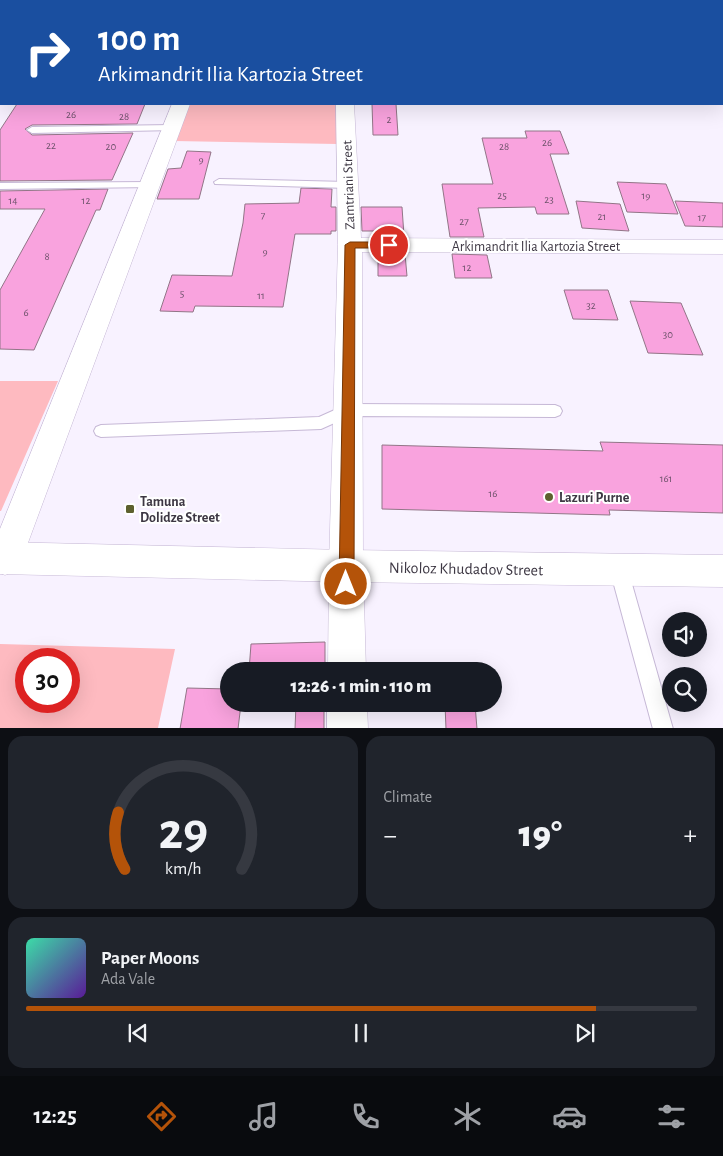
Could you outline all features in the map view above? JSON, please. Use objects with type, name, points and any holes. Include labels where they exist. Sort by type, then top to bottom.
[{"type":"street","points":[[2,558],[181,105]]},
{"type":"street","name":"Zamtriani Street","points":[[345,105],[350,245],[346,566],[347,662]]},
{"type":"street","name":"Arkimandrit Ilia Kartozia Street","points":[[350,245],[723,247]]},
{"type":"street","name":"Nikoloz Khudadov Street","points":[[2,558],[346,566],[723,571]]},
{"type":"street","points":[[347,712],[348,728]]},
{"type":"lane","points":[[32,130],[172,128]]},
{"type":"lane","points":[[218,182],[348,185]]},
{"type":"lane","points":[[0,186],[150,185]]},
{"type":"lane","points":[[101,431],[321,423],[348,410],[555,410]]},
{"type":"lane","points":[[618,570],[663,728]]},
{"type":"shaded area","points":[[189,105],[336,105],[337,144],[174,141]]},
{"type":"shaded area","points":[[0,381],[58,381],[1,511],[0,511]]},
{"type":"shaded area","points":[[0,644],[175,649],[158,728],[0,728]]},
{"type":"building","points":[[16,105],[145,105],[137,124],[32,125],[25,129],[32,135],[133,133],[112,180],[0,181],[0,130]]},
{"type":"building","points":[[372,105],[396,105],[398,135],[373,135]]},
{"type":"building","points":[[525,131],[560,131],[569,154],[550,154],[569,214],[537,214],[535,207],[478,208],[484,237],[450,237],[442,184],[493,184],[482,138],[527,138]]},
{"type":"building","points":[[187,151],[211,152],[199,199],[157,199],[168,169],[181,168]]},
{"type":"building","points":[[617,182],[666,184],[678,214],[627,212]]},
{"type":"building","points":[[301,188],[332,189],[331,207],[336,207],[336,231],[331,231],[331,234],[295,234],[283,307],[195,306],[193,312],[160,311],[172,275],[232,276],[245,204],[299,203]]},
{"type":"building","points":[[108,189],[100,210],[96,210],[34,350],[0,349],[0,290],[45,209],[0,209],[0,191]]},
{"type":"building","points":[[576,201],[620,204],[629,231],[582,228]]},
{"type":"building","points":[[675,201],[723,203],[723,227],[685,226]]},
{"type":"building","points":[[361,207],[402,207],[404,236],[379,236],[379,231],[362,231]]},
{"type":"building","points":[[378,254],[405,254],[407,276],[378,276]]},
{"type":"building","points":[[452,254],[487,255],[492,278],[455,278]]},
{"type":"building","points":[[564,290],[608,290],[618,320],[573,319]]},
{"type":"building","points":[[630,301],[681,303],[703,355],[648,353]]},
{"type":"building","points":[[600,442],[723,445],[723,513],[609,510],[610,515],[382,509],[382,445],[603,451]]},
{"type":"building","points":[[325,642],[325,662],[250,662],[251,644]]},
{"type":"building","points":[[187,688],[220,689],[220,712],[240,712],[238,728],[180,728]]},
{"type":"building","points":[[296,712],[324,712],[324,728],[295,728]]},
{"type":"building","points":[[445,712],[476,712],[477,728],[446,728]]},
{"type":"place","name":"Lazuri Purne","points":[[549,497]]},
{"type":"place","name":"Tamuna Dolidze Street","points":[[130,509]]},
{"type":"route","points":[[346,584],[350,245],[389,245]]}]
